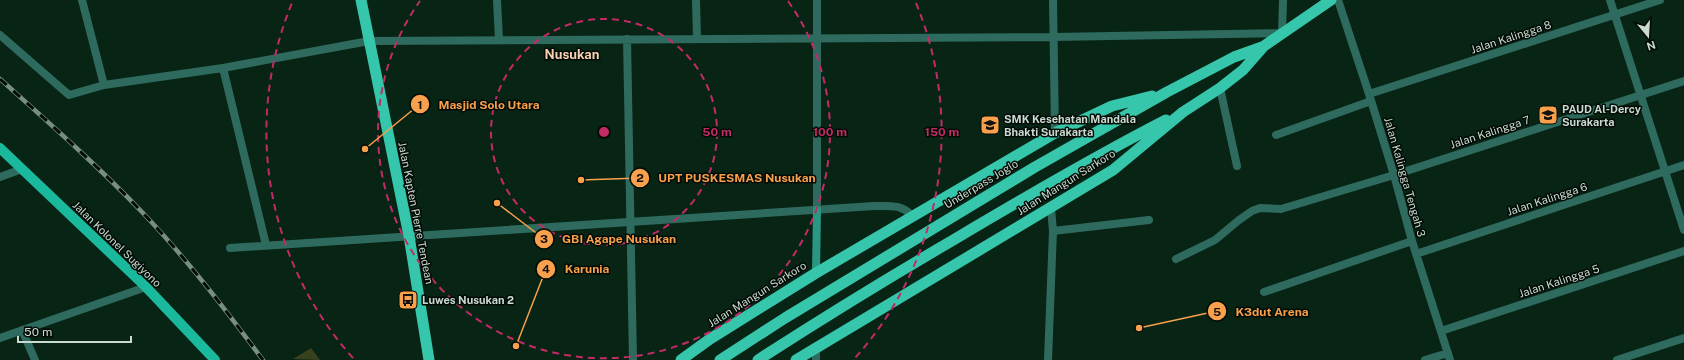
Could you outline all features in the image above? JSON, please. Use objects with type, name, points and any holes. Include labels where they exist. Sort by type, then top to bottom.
[{"type":"highway","name":"Jalan Kapten Pierre Tendean","points":[[361,0],[409,236],[429,360]]},
{"type":"highway","name":"Jalan Mangun Sarkoro","points":[[796,360],[1113,170],[1183,112],[1220,88],[1243,70],[1264,46],[1331,0]]},
{"type":"highway","name":"Underpass Joglo","points":[[720,360],[785,318],[1035,167],[1167,92],[1234,57],[1264,46]]},
{"type":"highway","name":"Jalan Mangun Sarkoro","points":[[681,360],[710,339],[816,273],[1056,133],[1112,106],[1167,92]]},
{"type":"highway","points":[[758,360],[868,290],[1050,182],[1183,112]]},
{"type":"main road","name":"Jalan Kolonel Sugiyono","points":[[0,148],[146,287],[216,360]]},
{"type":"main road","points":[[816,273],[817,210]]},
{"type":"street","points":[[82,0],[104,85]]},
{"type":"street","points":[[497,0],[499,40]]},
{"type":"street","points":[[696,0],[697,39]]},
{"type":"street","points":[[817,0],[817,210]]},
{"type":"street","points":[[1053,0],[1056,133]]},
{"type":"street","points":[[0,35],[69,95],[104,85],[223,68],[369,41],[1053,37],[1282,33],[1282,0]]},
{"type":"street","name":"Jalan Kalingga Tengah 3","points":[[1338,0],[1394,175],[1412,241],[1449,357]]},
{"type":"street","points":[[1610,0],[1616,14],[1640,95],[1684,230]]},
{"type":"street","name":"Jalan Kalingga 8","points":[[1276,135],[1370,98],[1660,0]]},
{"type":"street","points":[[627,39],[633,360]]},
{"type":"street","points":[[223,68],[266,245]]},
{"type":"street","name":"Jalan Kalingga 7","points":[[1176,259],[1215,240],[1239,220],[1252,211],[1260,208],[1281,209],[1394,175],[1684,81]]},
{"type":"street","points":[[1220,88],[1237,166]]},
{"type":"street","name":"Jalan Kalingga 6","points":[[1416,254],[1684,165]]},
{"type":"street","points":[[0,176],[22,169]]},
{"type":"street","points":[[230,248],[896,206],[907,210],[912,216]]},
{"type":"street","points":[[1048,360],[1053,231],[1051,208]]},
{"type":"street","points":[[1053,231],[1149,220]]},
{"type":"street","points":[[1264,292],[1412,241]]},
{"type":"street","name":"Jalan Kalingga 5","points":[[1441,331],[1684,251]]},
{"type":"street","points":[[0,338],[146,287]]},
{"type":"street","points":[[22,330],[35,360]]},
{"type":"street","points":[[1617,360],[1684,338]]},
{"type":"street","points":[[816,347],[816,360]]},
{"type":"street","points":[[1425,360],[1449,357]]},
{"type":"green space","points":[[311,348],[320,360],[293,359]]},
{"type":"railway","points":[[0,79],[90,161],[158,229],[220,303],[263,360]]},
{"type":"place","name":"PAUD Al-Dercy Surakarta","points":[[1548,115]]},
{"type":"place","name":"SMK Kesehatan Mandala Bhakti Surakarta","points":[[990,125]]},
{"type":"place","name":"Masjid Solo Utara","points":[[365,149]]},
{"type":"place","name":"UPT PUSKESMAS Nusukan","points":[[581,180]]},
{"type":"place","name":"GBI Agape Nusukan","points":[[497,203]]},
{"type":"place","name":"Luwes Nusukan 2","points":[[408,300]]},
{"type":"place","name":"K3dut Arena","points":[[1139,328]]},
{"type":"place","name":"Karunia","points":[[516,346]]},
{"type":"district","name":"Nusukan","points":[[572,54]]}]
